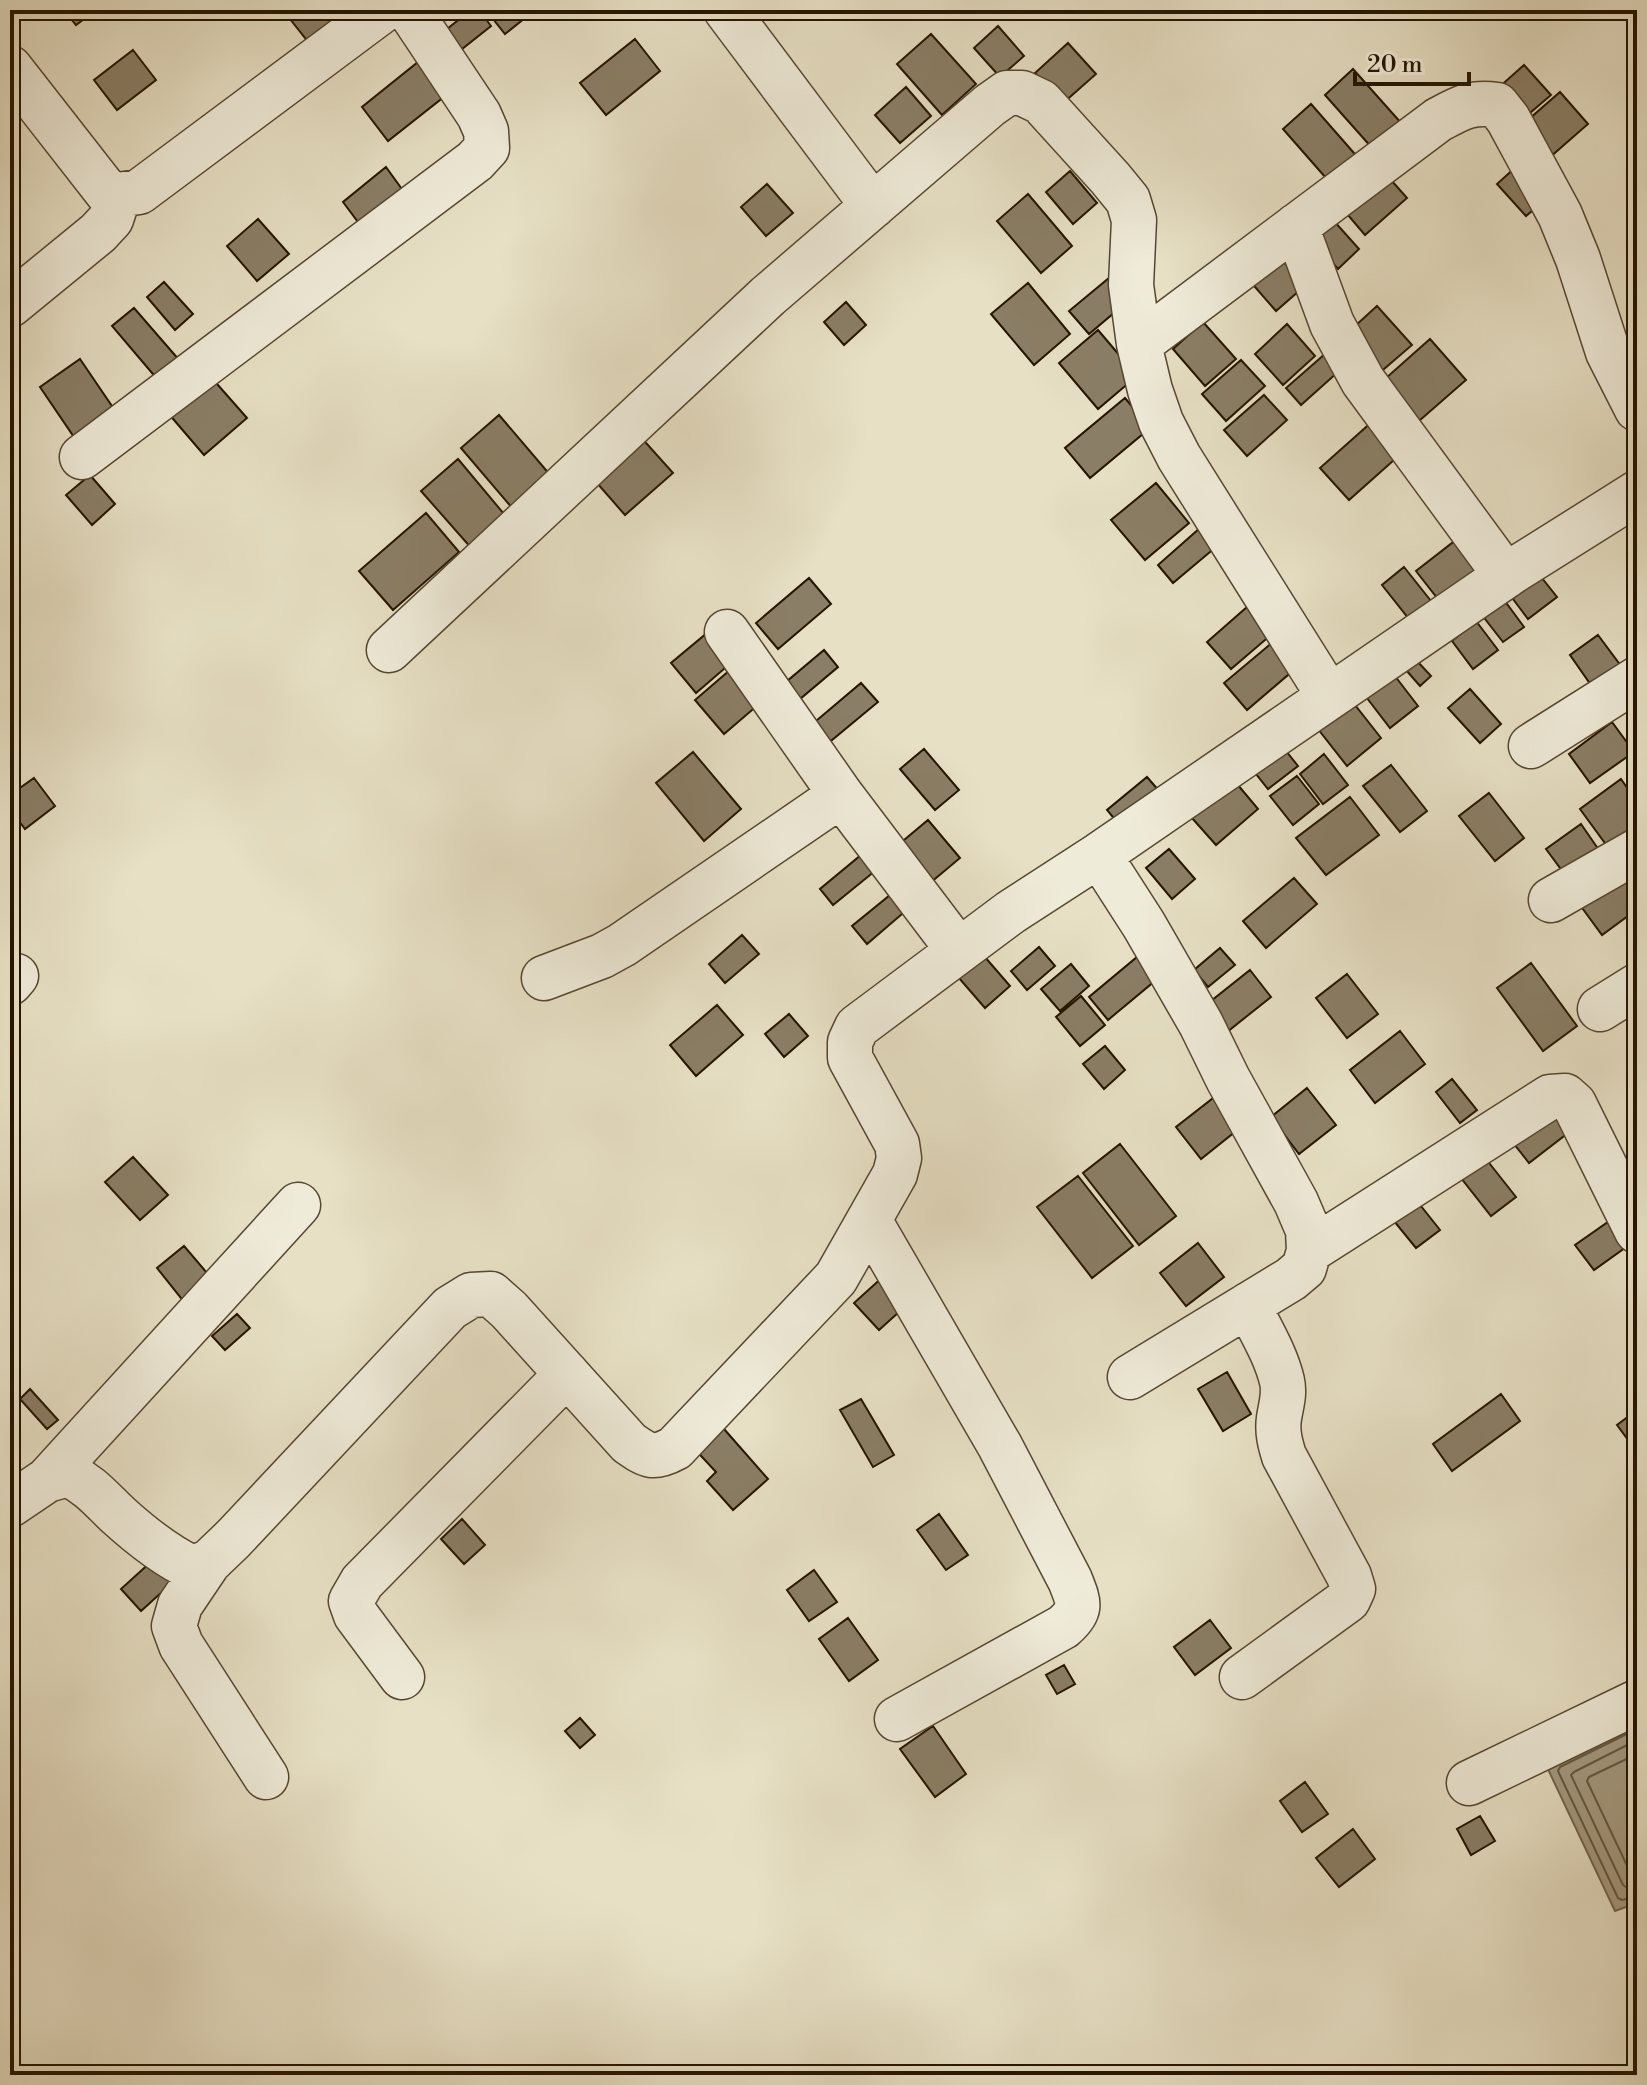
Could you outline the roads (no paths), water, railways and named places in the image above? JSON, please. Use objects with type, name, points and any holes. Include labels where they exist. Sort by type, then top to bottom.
[{"type":"street","points":[[110,196],[139,192],[383,10]]},
{"type":"street","points":[[82,457],[475,161],[487,148],[486,131],[479,115],[409,10]]},
{"type":"street","points":[[726,10],[873,206]]},
{"type":"street","points":[[10,68],[110,196],[115,207],[111,219],[98,233],[10,305]]},
{"type":"street","points":[[389,650],[768,296],[1007,93],[1022,93],[1041,102],[1128,200],[1134,220],[1131,285],[1139,344],[1161,422],[1179,457],[1329,696]]},
{"type":"street","points":[[1139,344],[1438,120],[1463,106],[1482,103],[1497,105],[1508,119],[1560,215],[1578,259],[1608,352],[1637,409]]},
{"type":"street","points":[[1296,226],[1332,324],[1363,381],[1506,576]]},
{"type":"street","points":[[266,1777],[181,1645],[174,1626],[180,1605],[209,1562],[450,1308],[471,1295],[491,1294],[629,1443],[647,1455],[660,1456],[675,1448],[836,1278],[895,1174],[899,1158],[897,1144],[850,1058],[850,1042],[857,1027],[1011,912],[1506,576],[1637,493]]},
{"type":"street","points":[[727,632],[841,795],[959,951]]},
{"type":"street","points":[[1531,746],[1637,679]]},
{"type":"street","points":[[544,978],[622,945],[841,795]]},
{"type":"street","points":[[1551,900],[1637,851]]},
{"type":"street","points":[[1099,855],[1201,1024],[1308,1230],[1309,1251],[1304,1268],[1291,1279],[1130,1377]]},
{"type":"street","points":[[1600,1009],[1637,986]]},
{"type":"street","points":[[1309,1251],[1550,1097],[1565,1096],[1574,1104],[1632,1206]]},
{"type":"street","points":[[10,1505],[47,1480],[298,1205]]},
{"type":"street","points":[[869,1220],[1000,1446],[1079,1603],[1075,1616],[1063,1627],[897,1719]]},
{"type":"street","points":[[1242,1677],[1348,1600],[1353,1589],[1349,1576],[1284,1456],[1278,1437],[1283,1402],[1282,1381],[1248,1305]]},
{"type":"street","points":[[402,1677],[356,1615],[351,1601],[362,1582],[567,1374]]},
{"type":"street","points":[[47,1480],[68,1474],[85,1483],[120,1517],[175,1560],[192,1568],[209,1562]]},
{"type":"street","points":[[1469,1783],[1637,1702]]},
{"type":"water","points":[[1637,1720],[1637,1903],[1615,1911],[1546,1765]]}]
